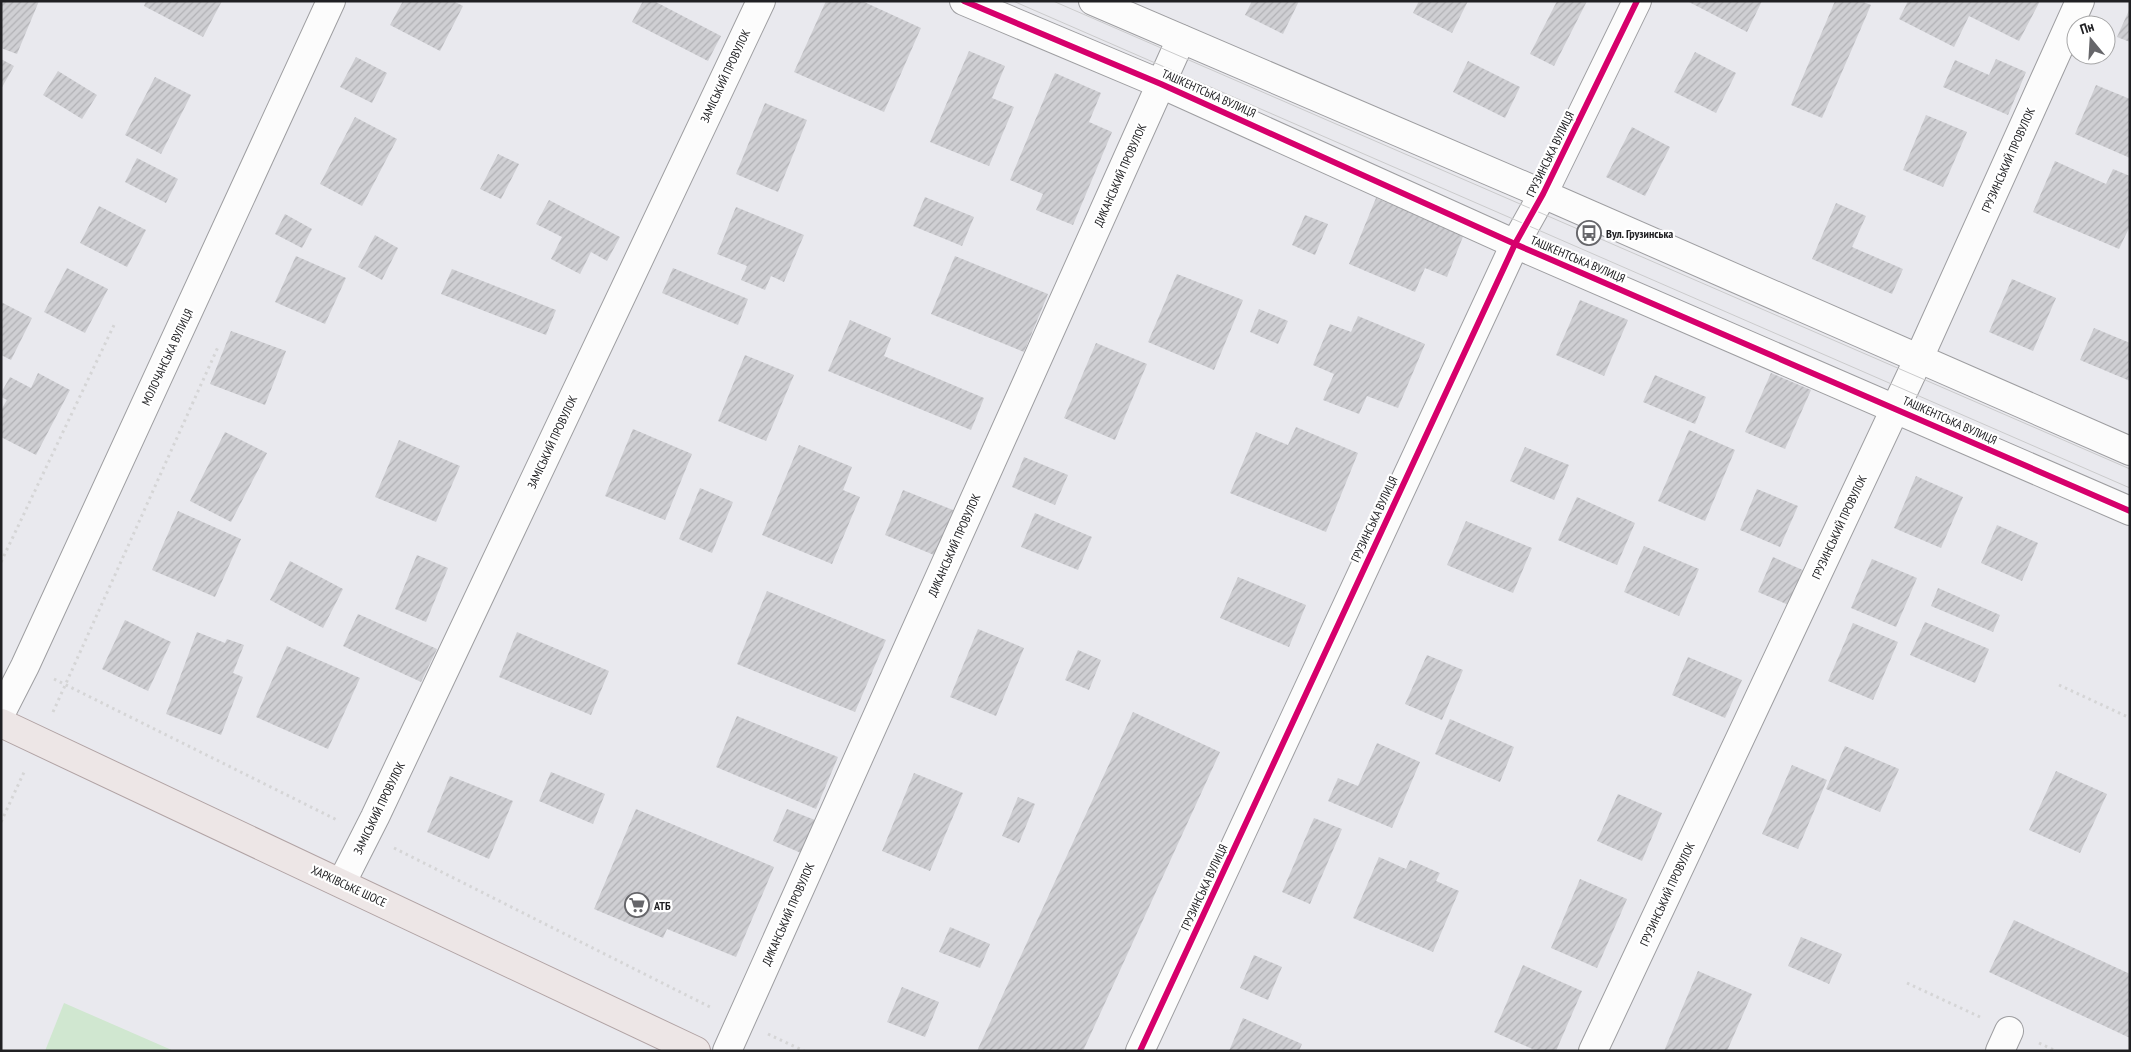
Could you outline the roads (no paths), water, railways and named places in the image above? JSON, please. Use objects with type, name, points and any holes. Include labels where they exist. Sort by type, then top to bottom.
[{"type":"main road","name":"ХАРКІВСЬКЕ ШОСЕ","points":[[1,723],[342,882],[696,1051]]},
{"type":"street","name":"МОЛОЧАНСЬКА ВУЛИЦЯ","points":[[1,712],[25,666],[330,1]]},
{"type":"street","name":"ЗАМІСЬКИЙ ПРОВУЛОК","points":[[342,882],[367,834],[761,1]]},
{"type":"street","name":"ТАШКЕНТСЬКА ВУЛИЦЯ","points":[[964,1],[1161,84],[1515,244],[2130,511]]},
{"type":"street","points":[[1093,1],[1543,194],[2130,451]]},
{"type":"street","name":"ГРУЗИНСЬКА ВУЛИЦЯ","points":[[1140,1051],[1515,244],[1543,194],[1637,1]]},
{"type":"street","name":"ГРУЗИНСЬКИЙ ПРОВУЛОК","points":[[1592,1051],[1896,408],[2080,1]]},
{"type":"street","name":"ДИКАНСЬКИЙ ПРОВУЛОК","points":[[727,1051],[1181,39]]},
{"type":"tram line","points":[[1013,1],[2130,488]]},
{"type":"tram line","points":[[1053,1],[2130,469]]},
{"type":"place","name":"Вул. Грузинська","points":[[1589,233]]},
{"type":"place","name":"АТБ","points":[[637,905]]}]
